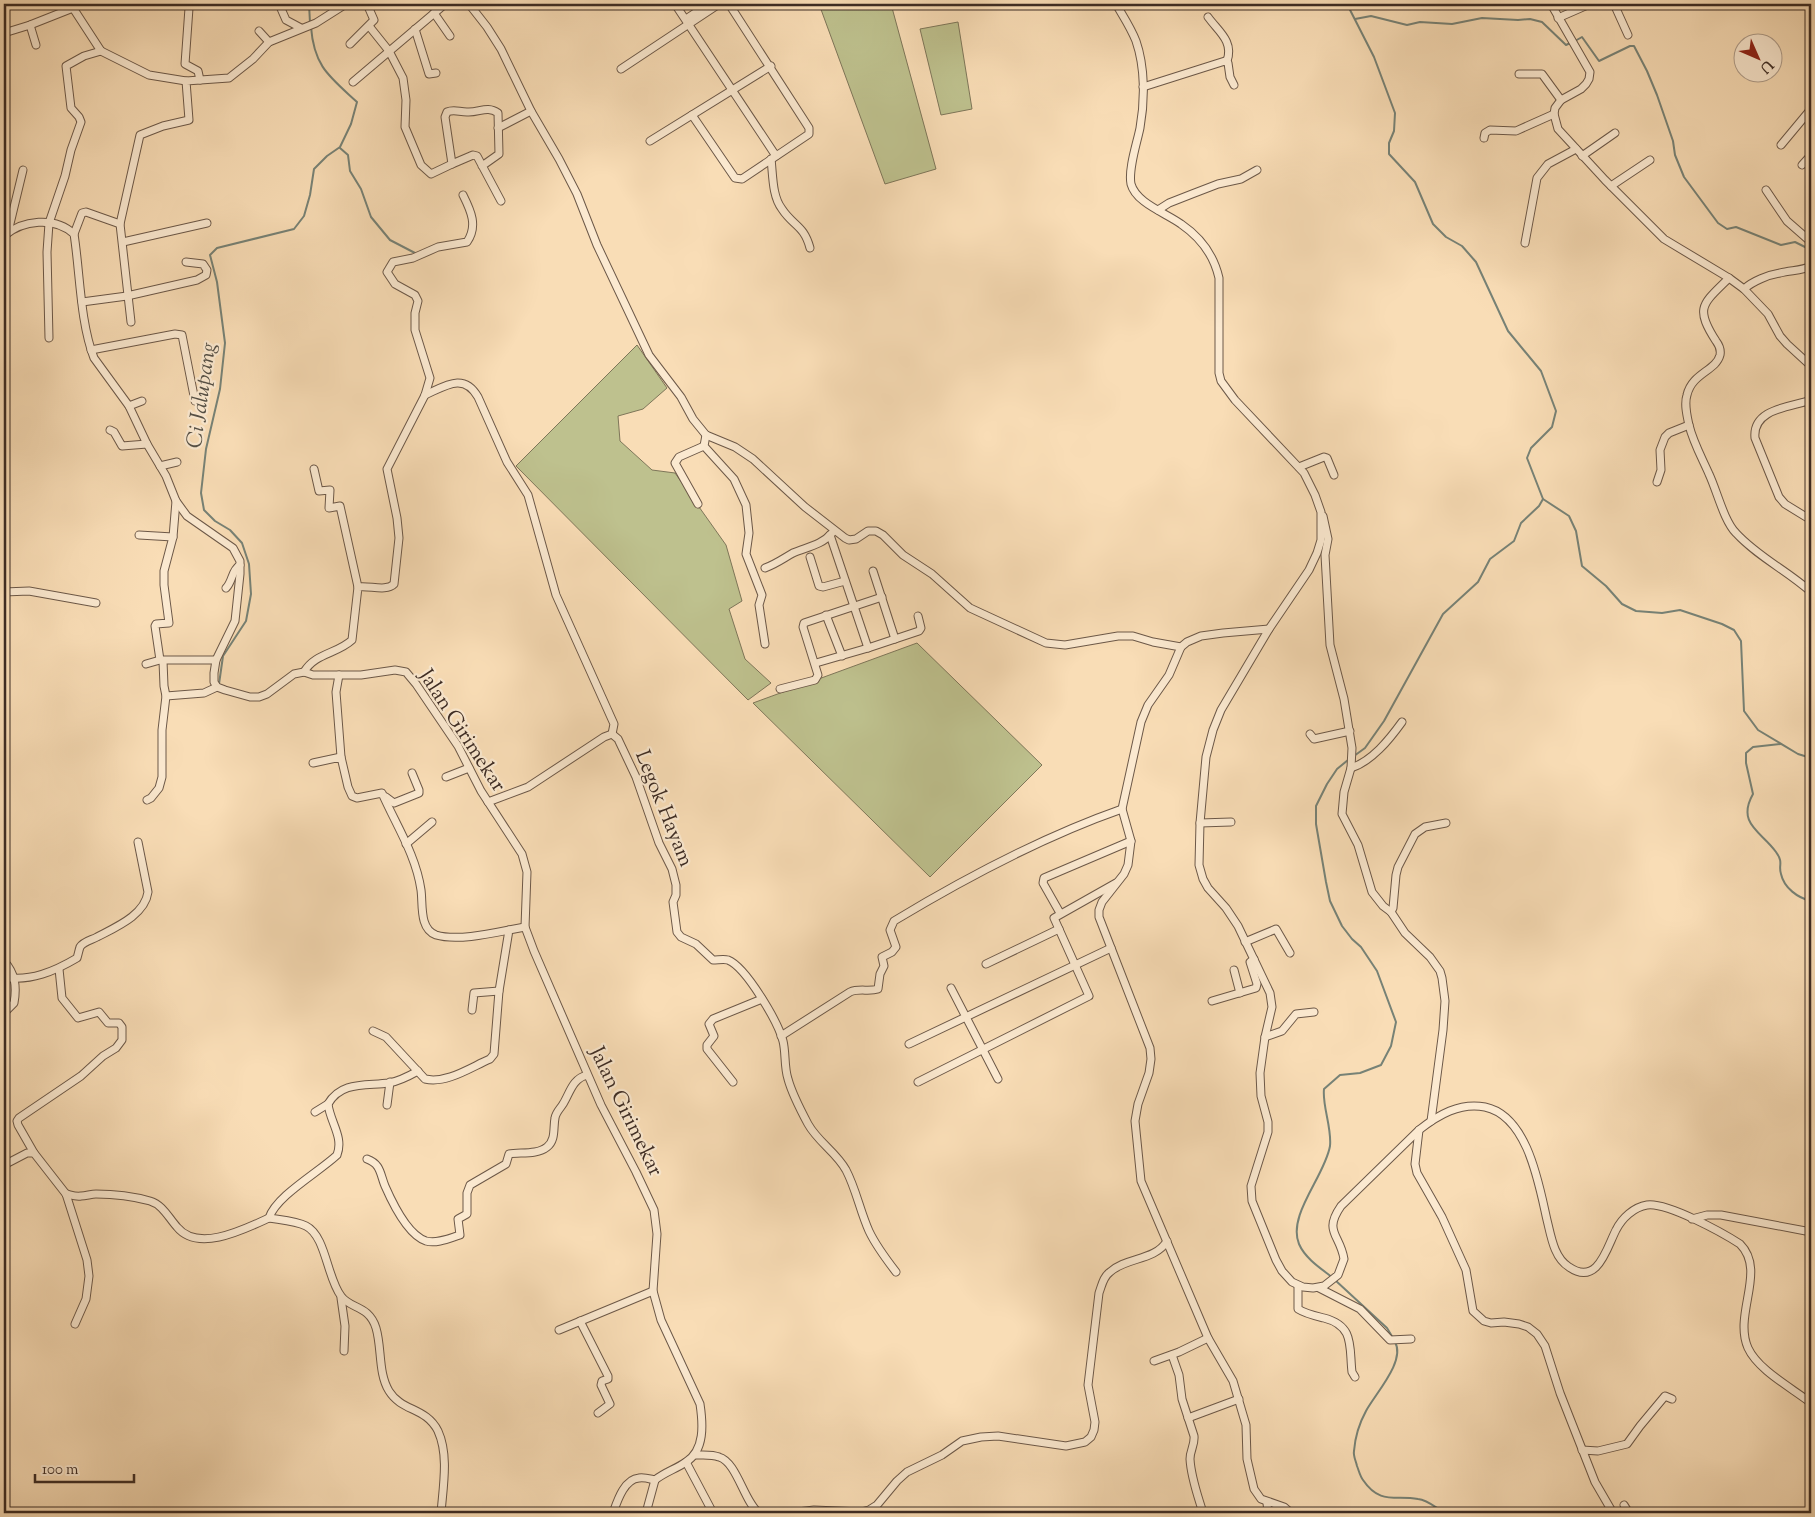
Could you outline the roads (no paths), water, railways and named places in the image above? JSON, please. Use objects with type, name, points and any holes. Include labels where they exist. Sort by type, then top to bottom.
[{"type":"street","points":[[279,4],[286,20],[302,28]]},
{"type":"street","points":[[4,33],[73,8],[101,51],[149,75],[186,81],[229,78],[253,59],[269,42],[316,23],[346,4]]},
{"type":"street","points":[[350,44],[374,19],[367,4]]},
{"type":"street","points":[[353,82],[446,4]]},
{"type":"street","points":[[469,4],[501,49],[531,111],[559,159],[597,245],[649,354],[706,435],[734,447],[753,459],[832,532],[850,540],[856,539],[868,531],[876,531],[883,535],[911,562],[932,574],[970,608],[1046,643],[1065,645],[1118,636],[1133,636],[1152,642],[1181,647]]},
{"type":"street","points":[[675,4],[774,153],[775,197],[782,210],[806,235],[810,248]]},
{"type":"street","points":[[621,69],[709,4]]},
{"type":"street","points":[[687,21],[719,4]]},
{"type":"street","points":[[692,115],[735,178],[742,179],[809,134],[810,131],[771,66],[729,4]]},
{"type":"street","points":[[1116,4],[1136,41],[1141,64],[1143,87],[1140,126],[1131,175],[1132,185],[1135,191],[1149,205],[1180,223],[1192,233],[1208,251],[1216,265],[1219,278],[1219,373],[1221,381],[1235,400],[1299,467],[1316,495],[1326,527],[1328,539],[1325,555],[1330,646],[1344,699],[1352,748],[1351,768],[1344,792],[1342,814],[1358,845],[1372,892],[1440,970],[1442,978],[1444,1001],[1443,1030],[1431,1121]]},
{"type":"street","points":[[1484,138],[1485,134],[1490,130],[1516,131],[1554,114],[1561,100],[1581,89],[1589,79],[1590,72],[1551,4]]},
{"type":"street","points":[[1558,18],[1590,4]]},
{"type":"street","points":[[1614,4],[1628,35]]},
{"type":"street","points":[[189,8],[185,64],[198,71],[200,80]]},
{"type":"street","points":[[434,13],[450,36]]},
{"type":"street","points":[[1208,18],[1223,35],[1228,51],[1227,61],[1230,77],[1234,85]]},
{"type":"street","points":[[30,25],[36,44]]},
{"type":"street","points":[[369,26],[389,51],[403,78],[406,100],[405,127],[421,165],[430,174],[475,155],[501,201]]},
{"type":"street","points":[[415,29],[429,74],[436,73]]},
{"type":"street","points":[[258,30],[269,42]]},
{"type":"street","points":[[49,338],[49,223],[81,122],[71,108],[65,67],[79,59],[101,51]]},
{"type":"street","points":[[1143,87],[1227,61]]},
{"type":"street","points":[[650,141],[771,66]]},
{"type":"street","points":[[1519,74],[1542,74],[1561,100]]},
{"type":"street","points":[[131,322],[120,224],[140,134],[189,120],[186,81]]},
{"type":"street","points":[[452,164],[445,117],[447,112],[460,110],[469,112],[485,108],[497,111],[498,113],[499,154],[482,166]]},
{"type":"street","points":[[1781,145],[1811,109]]},
{"type":"street","points":[[498,128],[531,111]]},
{"type":"street","points":[[1554,114],[1558,128],[1582,156],[1664,239],[1729,278],[1744,290],[1768,314],[1784,340],[1811,366]]},
{"type":"street","points":[[1582,156],[1615,133]]},
{"type":"street","points":[[1525,243],[1537,178],[1548,164],[1576,149]]},
{"type":"street","points":[[1802,166],[1811,155]]},
{"type":"street","points":[[1611,186],[1650,160]]},
{"type":"street","points":[[6,234],[23,170]]},
{"type":"street","points":[[1158,210],[1169,203],[1218,184],[1241,179],[1257,170]]},
{"type":"street","points":[[1766,190],[1787,221],[1811,242]]},
{"type":"street","points":[[358,587],[368,586],[384,589],[390,588],[394,584],[399,538],[398,518],[387,469],[425,394],[430,378],[415,330],[415,313],[418,301],[415,295],[395,284],[387,272],[393,262],[413,258],[438,247],[467,242],[473,234],[472,215],[464,195]]},
{"type":"street","points":[[120,224],[86,212],[82,213],[74,234],[90,350],[96,364],[113,382],[128,406],[160,466],[176,501],[187,516],[233,548],[240,561],[235,621],[216,660],[214,673],[214,682],[225,690],[250,697],[259,697],[267,694],[294,674],[304,672],[315,659],[341,648],[352,640],[358,587],[340,506],[329,508],[330,490],[319,491],[314,469]]},
{"type":"street","points":[[6,234],[17,227],[35,222],[49,223],[68,229],[74,234]]},
{"type":"street","points":[[123,242],[207,223]]},
{"type":"street","points":[[82,302],[127,296],[198,280],[206,275],[207,270],[203,264],[186,262]]},
{"type":"street","points":[[1744,290],[1750,283],[1778,273],[1806,269],[1811,266]]},
{"type":"street","points":[[1729,278],[1705,303],[1702,309],[1704,320],[1721,351],[1719,358],[1694,380],[1689,387],[1686,396],[1689,426],[1722,507],[1735,532],[1781,571],[1811,592]]},
{"type":"street","points":[[90,350],[175,334],[182,335],[195,401]]},
{"type":"street","name":"Legok Hayam","points":[[425,394],[452,382],[466,384],[474,389],[508,462],[528,495],[556,595],[614,724],[612,734],[618,739],[636,777],[659,843],[672,869],[676,885],[676,895],[673,902],[677,932],[681,937],[696,944],[709,958],[713,960],[727,960],[748,977],[781,1036],[786,1075],[796,1099],[813,1132],[845,1168],[869,1230],[883,1255],[896,1272]]},
{"type":"street","points":[[1811,400],[1768,413],[1759,422],[1754,432],[1779,497],[1785,504],[1811,520]]},
{"type":"street","points":[[128,406],[142,401]]},
{"type":"street","points":[[1657,482],[1661,470],[1660,450],[1664,437],[1668,433],[1689,426]]},
{"type":"street","points":[[110,430],[114,432],[122,446],[147,444]]},
{"type":"street","points":[[704,446],[706,435]]},
{"type":"street","points":[[698,504],[676,463],[679,457],[704,446]]},
{"type":"street","points":[[704,446],[734,479],[746,505],[750,533],[746,554],[762,595],[758,605],[765,644]]},
{"type":"street","points":[[1299,467],[1324,457],[1327,458],[1334,475]]},
{"type":"street","points":[[160,466],[177,462]]},
{"type":"street","points":[[146,800],[151,798],[159,788],[162,777],[162,730],[166,696],[162,661],[154,626],[156,624],[169,623],[164,571],[172,537],[176,501]]},
{"type":"street","points":[[1321,512],[1321,540],[1318,553],[1221,710],[1213,730],[1206,757],[1200,823],[1199,865],[1203,879],[1208,888],[1226,908],[1270,993],[1272,1007],[1265,1037],[1260,1073],[1268,1132],[1250,1186],[1252,1201],[1282,1271],[1287,1278],[1298,1286],[1319,1288],[1360,1309],[1390,1340],[1411,1339]]},
{"type":"street","points":[[765,568],[782,561],[793,553],[823,541],[832,532]]},
{"type":"street","points":[[832,532],[845,580],[868,648]]},
{"type":"street","points":[[139,535],[172,537]]},
{"type":"street","points":[[810,557],[818,585],[823,587],[845,580]]},
{"type":"street","points":[[226,588],[230,584],[234,570],[240,565]]},
{"type":"street","points":[[873,571],[895,639]]},
{"type":"street","points":[[4,592],[29,591],[96,603]]},
{"type":"street","points":[[780,689],[815,680],[818,675],[816,663],[803,627],[804,623],[882,598]]},
{"type":"street","points":[[826,615],[842,656]]},
{"type":"street","points":[[816,663],[918,631],[921,628],[918,616]]},
{"type":"street","points":[[1269,630],[1223,632],[1201,636],[1181,647],[1164,685],[1148,705],[1141,722],[1122,809],[1132,840],[1128,865],[1118,882],[1102,902],[1099,910],[1101,923],[1150,1048],[1149,1073],[1136,1113],[1135,1126],[1141,1181],[1208,1338],[1230,1374],[1246,1425],[1247,1459],[1257,1495],[1267,1503],[1284,1507],[1291,1513]]},
{"type":"street","points":[[146,664],[162,661],[216,660]]},
{"type":"street","name":"Jalan Girimekar","points":[[304,672],[314,675],[361,674],[395,670],[406,672],[458,746],[468,768],[488,802],[522,854],[526,864],[526,927],[587,1075],[648,1196],[656,1216],[657,1234],[653,1291],[661,1320],[700,1404],[701,1436],[695,1455]]},
{"type":"street","points":[[339,675],[336,692],[341,757],[352,796],[357,798],[382,794],[394,803],[418,793],[419,790],[412,773]]},
{"type":"street","points":[[166,696],[204,693],[217,686]]},
{"type":"street","points":[[1351,768],[1360,765],[1368,759],[1391,738],[1402,722]]},
{"type":"street","points":[[1310,734],[1314,739],[1350,731]]},
{"type":"street","points":[[488,802],[528,787],[612,734]]},
{"type":"street","points":[[313,762],[341,757]]},
{"type":"street","points":[[446,777],[468,768]]},
{"type":"street","points":[[382,794],[406,844],[417,873],[421,889],[424,920],[428,929],[436,934],[480,936],[526,927]]},
{"type":"street","points":[[781,1036],[850,992],[878,989],[880,974],[884,966],[882,957],[892,952],[896,947],[890,930],[894,921],[951,887],[1028,848],[1122,809]]},
{"type":"street","points":[[406,844],[432,822]]},
{"type":"street","points":[[1200,823],[1231,822]]},
{"type":"street","points":[[1391,912],[1394,905],[1398,867],[1415,834],[1425,827],[1446,824]]},
{"type":"street","points":[[1060,913],[1042,883],[1044,878],[1132,840]]},
{"type":"street","points":[[4,977],[15,978],[38,975],[60,969],[77,958],[80,948],[86,942],[134,916],[143,908],[148,892],[138,842]]},
{"type":"street","points":[[918,1082],[1089,996],[1054,918],[1118,882]]},
{"type":"street","points":[[986,964],[1059,929]]},
{"type":"street","points":[[1245,942],[1276,929],[1290,953]]},
{"type":"street","points":[[373,1030],[386,1037],[425,1079],[433,1081],[445,1079],[493,1057],[499,990],[509,930]]},
{"type":"street","points":[[909,1044],[1111,948]]},
{"type":"street","points":[[1212,1001],[1256,988],[1257,984],[1250,962],[1254,959]]},
{"type":"street","points":[[4,961],[10,967],[15,978],[14,1003],[4,1013]]},
{"type":"street","points":[[60,969],[62,998],[78,1018],[99,1012],[108,1023],[119,1023],[122,1027],[122,1040],[114,1050],[102,1056],[81,1076],[17,1121],[34,1153],[66,1194],[87,1260],[89,1276],[86,1299],[75,1324]]},
{"type":"street","points":[[1234,970],[1240,993]]},
{"type":"street","points":[[951,988],[998,1080]]},
{"type":"street","points":[[472,1010],[472,995],[499,990]]},
{"type":"street","points":[[732,1082],[707,1049],[706,1046],[714,1036],[709,1024],[713,1019],[762,999]]},
{"type":"street","points":[[1265,1037],[1282,1031],[1294,1015],[1314,1012]]},
{"type":"street","points":[[315,1112],[328,1104],[346,1086],[402,1080],[418,1071]]},
{"type":"street","points":[[367,1159],[377,1165],[385,1186],[403,1219],[419,1237],[426,1241],[434,1242],[460,1235],[457,1222],[458,1219],[467,1214],[467,1193],[470,1185],[506,1164],[508,1154],[546,1149],[554,1136],[557,1112],[574,1084],[582,1076],[587,1075]]},
{"type":"street","points":[[387,1105],[390,1082]]},
{"type":"street","points":[[269,1218],[272,1209],[281,1200],[337,1154],[339,1145],[338,1134],[328,1104]]},
{"type":"street","points":[[1319,1288],[1338,1275],[1343,1266],[1343,1253],[1332,1224],[1334,1215],[1341,1206],[1419,1130],[1431,1121],[1447,1112],[1470,1106],[1488,1107],[1509,1120],[1522,1136],[1539,1185],[1555,1250],[1568,1267],[1578,1271],[1590,1271],[1604,1258],[1616,1229],[1633,1210],[1648,1205],[1668,1207],[1729,1237],[1747,1250],[1751,1263],[1744,1335],[1748,1347],[1762,1366],[1810,1402]]},
{"type":"street","points":[[1419,1130],[1417,1173],[1442,1217],[1466,1270],[1473,1311],[1484,1321],[1519,1324],[1528,1327],[1537,1334],[1545,1346],[1560,1393],[1595,1482],[1613,1513]]},
{"type":"street","points":[[4,1166],[27,1153],[34,1153]]},
{"type":"street","points":[[66,1194],[80,1197],[93,1194],[117,1194],[151,1201],[164,1210],[183,1234],[193,1238],[226,1236],[269,1218],[302,1224],[315,1232],[341,1298],[345,1326],[344,1351]]},
{"type":"street","points":[[1692,1219],[1707,1215],[1732,1216],[1811,1232]]},
{"type":"street","points":[[790,1513],[814,1510],[861,1512],[869,1510],[877,1505],[907,1472],[942,1455],[962,1441],[998,1436],[1066,1446],[1085,1442],[1091,1437],[1095,1422],[1088,1385],[1099,1292],[1104,1278],[1110,1271],[1142,1259],[1161,1248],[1167,1241]]},
{"type":"street","points":[[1298,1286],[1298,1309],[1302,1312],[1332,1320],[1348,1333],[1352,1372],[1355,1377]]},
{"type":"street","points":[[559,1330],[653,1291]]},
{"type":"street","points":[[341,1298],[361,1309],[372,1319],[376,1329],[383,1375],[390,1393],[402,1405],[420,1412],[430,1419],[438,1431],[444,1456],[441,1513]]},
{"type":"street","points":[[580,1321],[608,1376],[601,1384],[610,1404],[598,1413]]},
{"type":"street","points":[[1154,1361],[1172,1355],[1208,1338]]},
{"type":"street","points":[[1172,1355],[1179,1374],[1182,1399],[1195,1442],[1190,1455],[1194,1486],[1203,1513]]},
{"type":"street","points":[[1582,1450],[1598,1451],[1627,1444],[1665,1396],[1672,1399]]},
{"type":"street","points":[[1188,1418],[1239,1399]]},
{"type":"street","points":[[612,1513],[623,1490],[631,1481],[640,1477],[655,1480],[695,1455],[720,1457],[725,1460],[738,1478],[752,1506],[759,1513]]},
{"type":"street","points":[[686,1462],[713,1513]]},
{"type":"street","points":[[646,1513],[655,1480]]},
{"type":"street","points":[[1267,1503],[1268,1513]]},
{"type":"street","points":[[1624,1505],[1629,1513]]},
{"type":"waterway","name":"Ci Jalupang","points":[[309,4],[310,23]]},
{"type":"waterway","points":[[1347,4],[1374,57],[1395,113],[1394,131],[1389,143],[1389,154],[1415,182],[1433,224],[1446,237],[1462,246],[1476,262],[1508,331],[1541,371],[1556,411],[1552,427],[1531,448],[1527,458],[1543,499],[1569,516],[1576,531],[1582,566],[1606,586],[1622,604],[1636,611],[1662,613],[1680,610],[1734,630],[1741,641],[1744,711],[1758,730],[1798,754],[1811,758]]},
{"type":"waterway","points":[[1355,19],[1371,16],[1407,25],[1420,22],[1452,24],[1482,18],[1530,19],[1542,22],[1566,45],[1570,43]]},
{"type":"waterway","name":"Ci Jalupang","points":[[219,684],[223,656],[246,621],[251,594],[249,564],[242,543],[230,530],[215,521],[204,510],[201,493],[206,449],[220,389],[225,343],[217,282],[210,255],[217,248],[294,229],[304,216],[314,169],[327,156],[340,147],[351,124],[357,102],[331,78],[320,62],[313,41],[311,27]]},
{"type":"waterway","points":[[1575,41],[1582,37],[1599,61],[1630,46],[1634,46],[1657,95],[1673,141],[1675,155],[1684,177],[1718,223],[1727,229],[1736,227],[1781,245],[1795,242],[1811,250]]},
{"type":"waterway","points":[[340,148],[348,155],[350,171],[361,189],[371,217],[390,240],[415,253]]},
{"type":"waterway","points":[[1354,756],[1365,748],[1384,721],[1443,614],[1478,582],[1490,559],[1514,541],[1521,523],[1539,506],[1543,499]]},
{"type":"waterway","points":[[1781,744],[1753,747],[1746,753],[1746,763],[1753,794],[1747,813],[1753,827],[1778,856],[1780,871],[1785,884],[1797,895],[1811,901]]},
{"type":"waterway","points":[[1332,1277],[1305,1254],[1299,1244],[1297,1233],[1302,1208],[1327,1158],[1330,1146],[1324,1089],[1340,1075],[1360,1073],[1381,1065],[1391,1046],[1396,1022],[1377,971],[1361,947],[1342,926],[1330,901],[1326,882],[1316,824],[1316,806],[1337,769],[1348,760]]},
{"type":"waterway","points":[[1335,1280],[1387,1328],[1393,1338]]},
{"type":"waterway","points":[[1395,1342],[1397,1350],[1393,1368],[1362,1420],[1355,1441],[1355,1458],[1362,1478],[1369,1488],[1376,1493],[1388,1497],[1422,1500],[1445,1513]]}]
